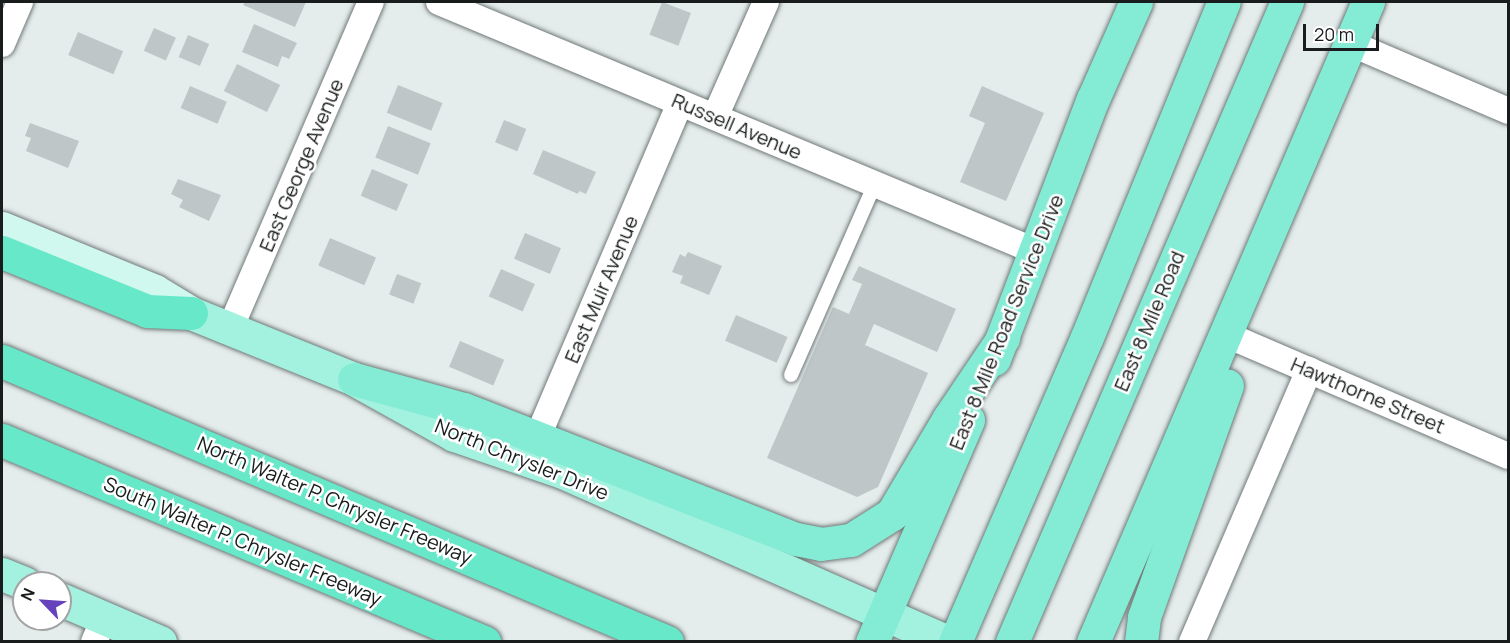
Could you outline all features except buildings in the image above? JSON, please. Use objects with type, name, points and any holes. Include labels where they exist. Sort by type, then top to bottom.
[{"type":"highway","name":"East 8 Mile Road Service Drive","points":[[878,629],[1003,338],[1093,99],[1136,2]]},
{"type":"highway","points":[[955,642],[1091,327],[1224,2]]},
{"type":"highway","name":"East 8 Mile Road","points":[[1012,642],[1287,2]]},
{"type":"highway","points":[[1093,642],[1227,335],[1368,2]]},
{"type":"highway","points":[[2,252],[147,311],[190,313]]},
{"type":"highway","points":[[1141,642],[1144,617],[1226,387],[1231,369],[1227,335]]},
{"type":"highway","points":[[354,379],[464,410],[796,539],[838,543],[866,533],[892,514],[949,418],[1003,338]]},
{"type":"highway","name":"North Walter P. Chrysler Freeway","points":[[2,361],[668,642]]},
{"type":"highway","name":"South Walter P. Chrysler Freeway","points":[[2,440],[484,642]]},
{"type":"main road","name":"North Chrysler Drive","points":[[2,228],[155,291],[190,313],[354,379],[454,435],[560,471],[878,629],[947,642]]},
{"type":"main road","points":[[72,608],[99,630],[160,642]]},
{"type":"street","points":[[2,44],[20,2]]},
{"type":"street","name":"East George Avenue","points":[[230,329],[371,2]]},
{"type":"street","name":"Russell Avenue","points":[[439,2],[1035,251]]},
{"type":"street","points":[[715,117],[766,2]]},
{"type":"street","points":[[1352,44],[1509,111]]},
{"type":"street","name":"East Muir Avenue","points":[[537,438],[680,103]]},
{"type":"street","name":"Hawthorne Street","points":[[1227,335],[1509,456]]},
{"type":"street","points":[[1192,642],[1308,370]]},
{"type":"street","points":[[537,438],[547,460],[560,471]]},
{"type":"lane","points":[[791,375],[875,184]]}]
